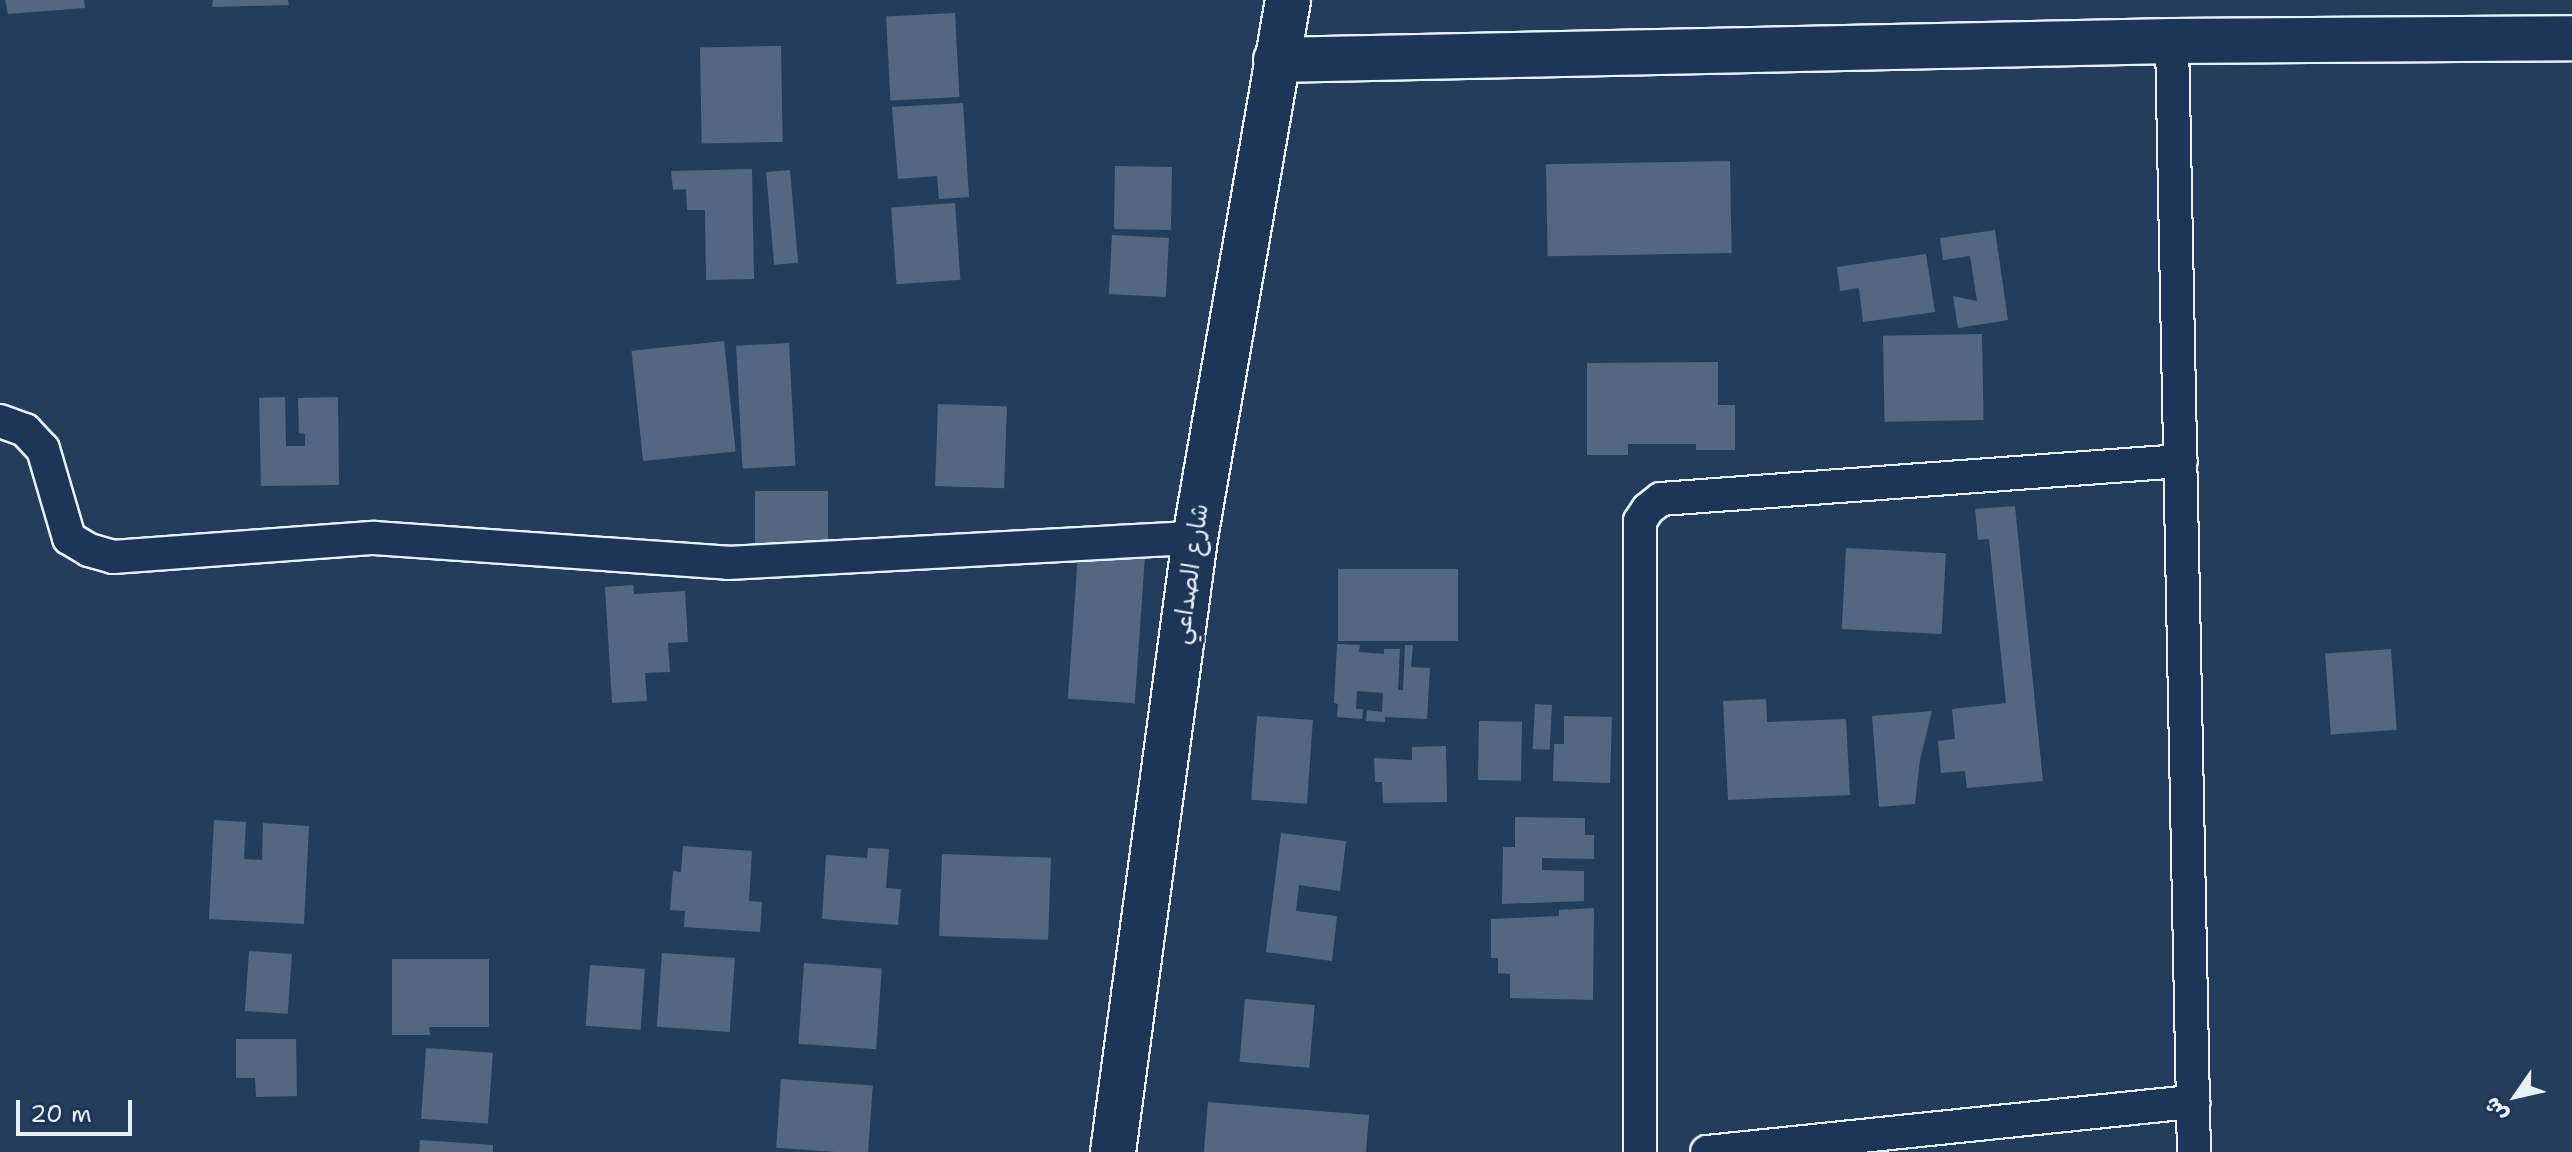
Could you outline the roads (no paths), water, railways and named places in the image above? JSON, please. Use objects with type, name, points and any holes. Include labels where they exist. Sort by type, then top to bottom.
[{"type":"street","name":"شارع الصداعي","points":[[1113,1152],[1195,538],[1288,0]]},
{"type":"street","points":[[1276,60],[2172,41],[2572,38]]},
{"type":"street","points":[[2172,41],[2194,1152]]},
{"type":"street","points":[[0,421],[25,430],[43,449],[69,538],[89,550],[113,557],[374,538],[728,563],[1195,538]]},
{"type":"street","points":[[1640,1152],[1640,521],[1648,509],[1661,499],[2181,461]]},
{"type":"street","points":[[1707,1152],[2193,1102]]}]
